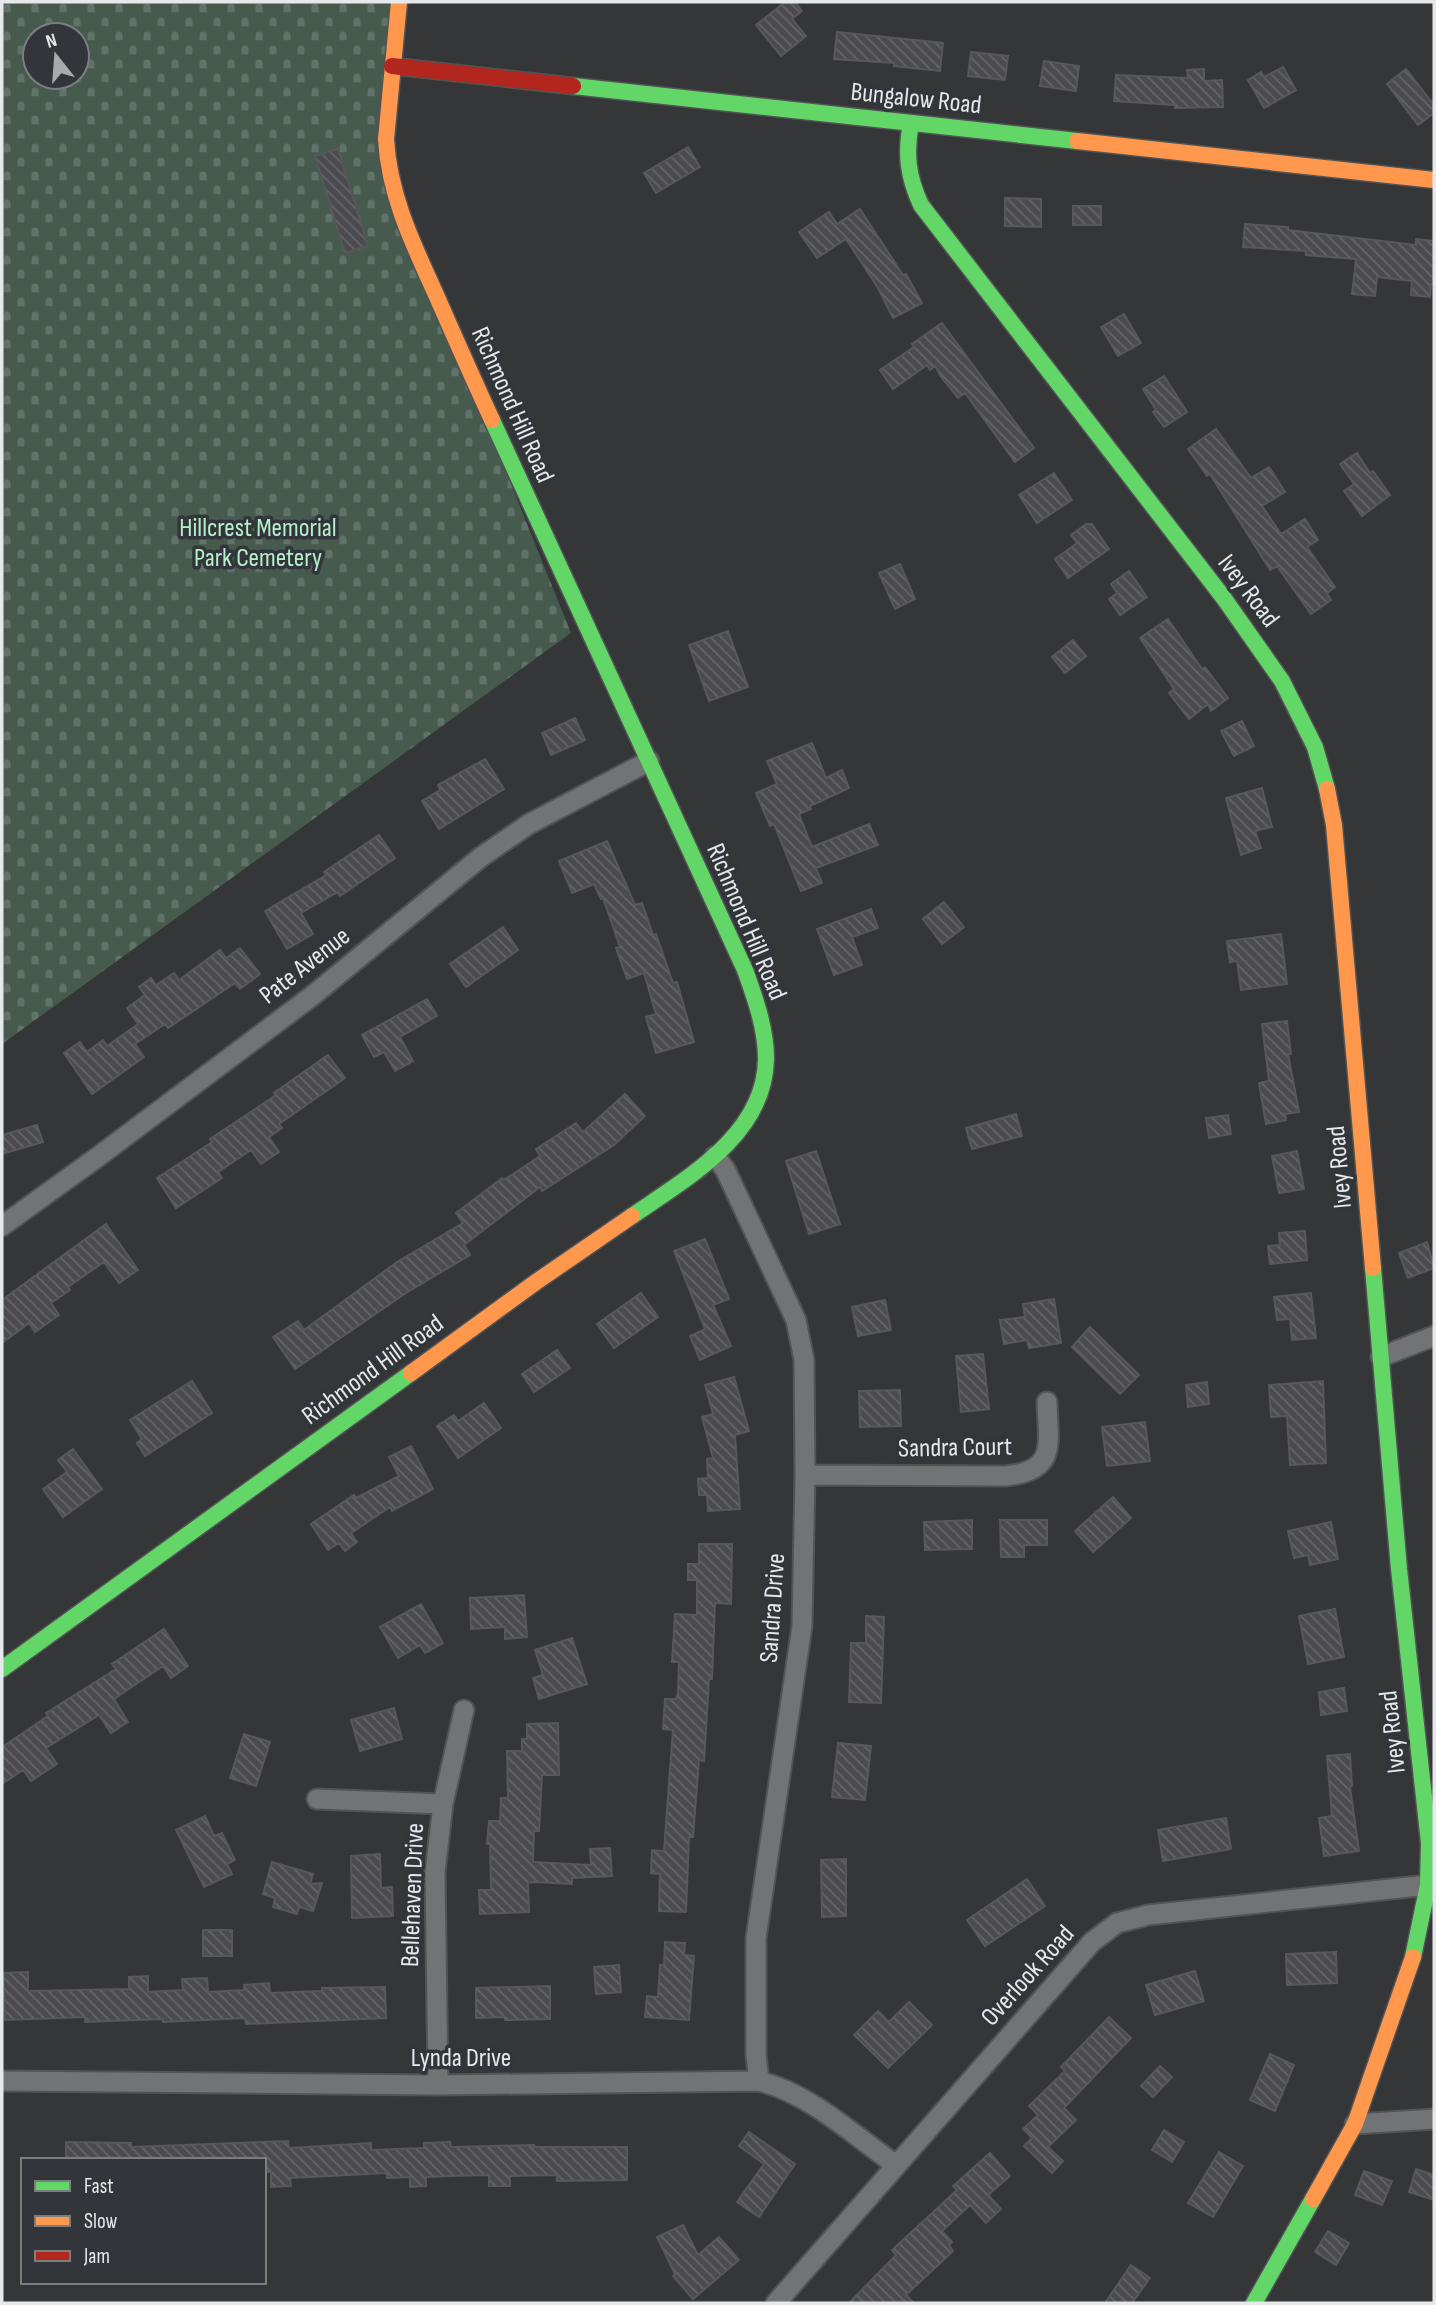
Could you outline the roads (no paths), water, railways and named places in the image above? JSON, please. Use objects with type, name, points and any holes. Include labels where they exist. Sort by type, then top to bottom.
[{"type":"street","name":"Richmond Hill Road","points":[[2,1669],[384,1391],[715,1156],[737,1132],[760,1096],[767,1050],[745,970],[482,400],[396,199],[387,160],[386,139],[399,2]]},
{"type":"street","name":"Bungalow Road","points":[[392,66],[1434,180]]},
{"type":"street","name":"Ivey Road","points":[[911,123],[905,161],[907,176],[921,205],[1247,631],[1282,681],[1315,747],[1329,796],[1339,875],[1399,1569],[1429,1843],[1428,1885],[1415,1952],[1355,2124],[1254,2303]]},
{"type":"street","name":"Pate Avenue","points":[[2,1226],[312,996],[481,857],[529,824],[649,761]]},
{"type":"street","name":"Sandra Drive","points":[[715,1156],[731,1182],[785,1295],[798,1328],[804,1360],[802,1626],[756,1938],[756,2055],[759,2081]]},
{"type":"street","points":[[1381,1357],[1434,1336]]},
{"type":"street","name":"Sandra Court","points":[[805,1475],[1005,1476],[1029,1472],[1045,1459],[1048,1443],[1047,1402]]},
{"type":"street","name":"Bellehaven Drive","points":[[438,2085],[435,1872],[443,1804],[464,1710]]},
{"type":"street","points":[[317,1799],[443,1804]]},
{"type":"street","name":"Overlook Road","points":[[776,2303],[1092,1941],[1117,1923],[1148,1915],[1428,1885]]},
{"type":"street","name":"Lynda Drive","points":[[2,2081],[438,2085],[759,2081],[788,2090],[808,2102],[896,2165]]},
{"type":"street","points":[[1355,2124],[1434,2119]]},
{"type":"park label","name":"Hillcrest Memorial Park Cemetery","points":[[258,543]]}]
